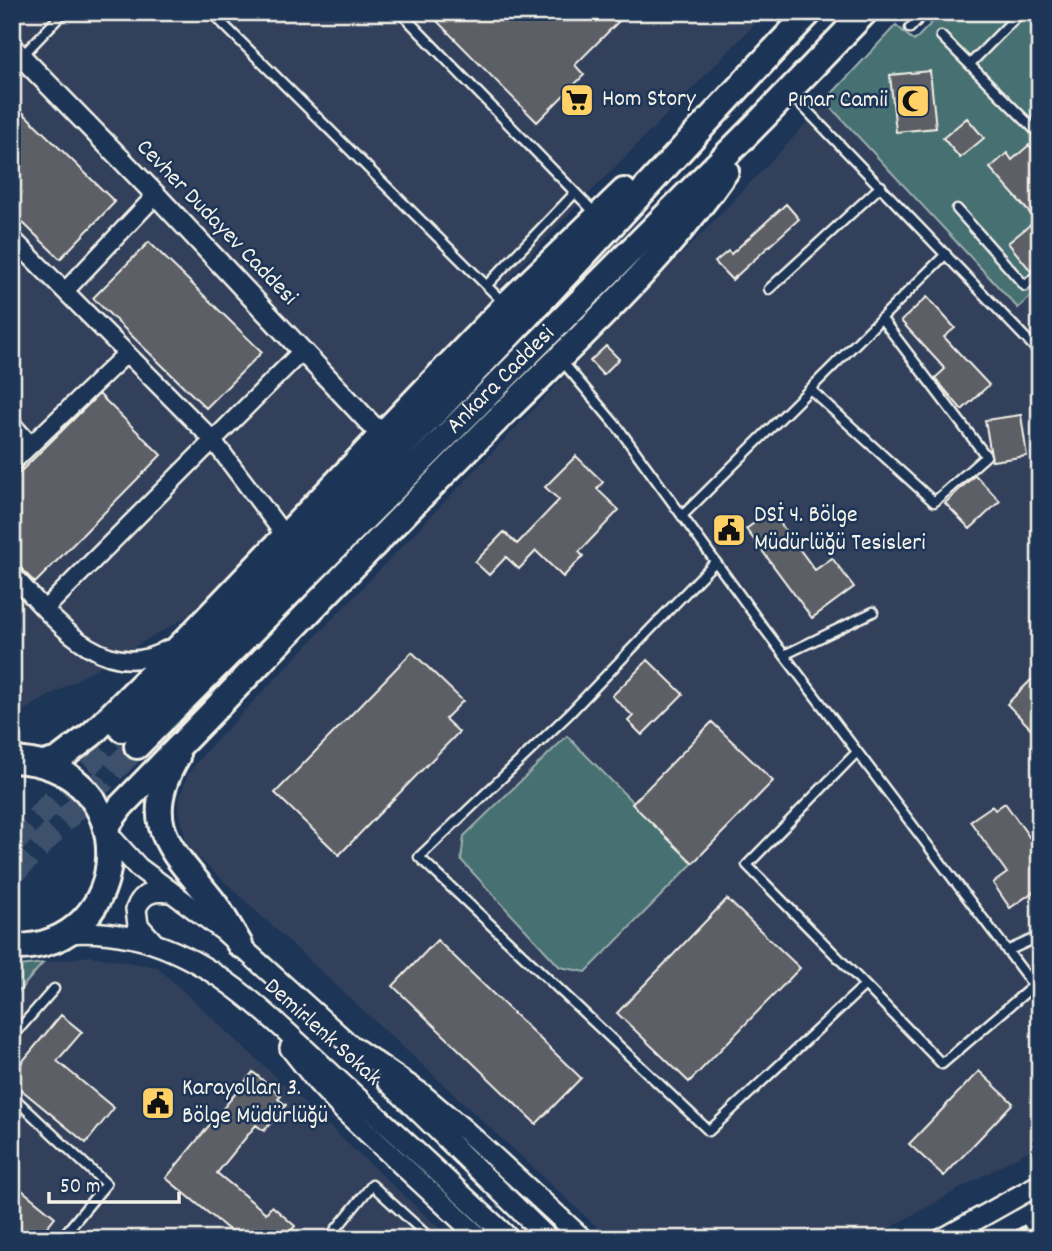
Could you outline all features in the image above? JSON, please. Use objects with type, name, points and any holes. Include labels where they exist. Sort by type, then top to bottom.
[{"type":"main road","name":"Ankara Caddesi","points":[[810,12],[494,350],[296,555],[130,738],[763,118],[865,12]]},
{"type":"main road","points":[[44,764],[58,760],[92,734],[191,635],[506,305],[597,215],[709,117]]},
{"type":"main road","points":[[107,831],[121,806],[558,357],[627,290],[698,211],[763,118]]},
{"type":"main road","points":[[190,735],[165,784],[160,804],[160,825],[171,849],[215,904],[240,945]]},
{"type":"main road","points":[[12,760],[44,764],[78,783],[95,803],[107,831],[109,867],[101,893],[86,916],[66,933],[44,943],[12,947]]},
{"type":"street","name":"Cevher Dudayev Caddesi","points":[[17,52],[156,195],[382,436]]},
{"type":"street","points":[[65,290],[156,195]]},
{"type":"street","points":[[12,237],[212,439],[285,536]]},
{"type":"street","points":[[45,609],[303,350]]},
{"type":"street","points":[[12,463],[127,353]]},
{"type":"street","points":[[12,424],[30,444]]},
{"type":"street","points":[[12,574],[65,632],[126,661],[151,659],[191,635]]},
{"type":"street","points":[[107,831],[129,859],[240,945],[348,1044],[421,1093],[583,1239]]},
{"type":"street","points":[[155,944],[138,925],[136,909],[144,896],[151,892],[169,892]]},
{"type":"street","name":"Demirlenk Sokak","points":[[66,933],[114,934],[155,944],[211,972],[265,1013],[510,1239]]},
{"type":"street","points":[[265,1013],[292,1052],[335,1101],[481,1239]]},
{"type":"street","name":"Demirlenk Sokak","points":[[348,1044],[549,1239]]},
{"type":"street","points":[[942,1239],[1040,1184]]},
{"type":"lane","points":[[17,52],[64,12]]},
{"type":"lane","points":[[211,12],[506,305]]},
{"type":"lane","points":[[400,12],[597,215]]},
{"type":"lane","points":[[910,28],[925,12]]},
{"type":"lane","points":[[970,64],[1021,12]]},
{"type":"lane","points":[[941,36],[1040,135]]},
{"type":"lane","points":[[788,91],[1040,353]]},
{"type":"lane","points":[[769,289],[881,186]]},
{"type":"lane","points":[[486,285],[575,193]]},
{"type":"lane","points":[[957,209],[1025,286],[1040,272]]},
{"type":"lane","points":[[682,516],[946,254]]},
{"type":"lane","points":[[810,389],[934,502],[986,456],[881,318]]},
{"type":"lane","points":[[558,357],[619,429],[784,655],[1040,995]]},
{"type":"lane","points":[[715,562],[569,714],[419,857],[709,1131],[865,985]]},
{"type":"lane","points":[[784,655],[873,612]]},
{"type":"lane","points":[[857,752],[747,865],[942,1064],[1033,986]]},
{"type":"lane","points":[[1007,951],[1040,936]]},
{"type":"lane","points":[[12,1037],[54,989]]},
{"type":"lane","points":[[12,1096],[106,1184],[63,1236],[65,1239]]},
{"type":"lane","points":[[328,1239],[372,1185],[431,1239]]},
{"type":"shaded area","points":[[12,12],[767,12],[575,208],[202,608],[12,717]]},
{"type":"shaded area","name":"DSİ 4. Bölge Müdürlüğü Tesisleri","points":[[942,12],[1040,12],[1040,1144],[870,1239],[610,1239],[187,847],[179,809],[180,796],[188,774],[205,752],[792,139],[825,101],[929,211]]},
{"type":"shaded area","name":"Karayolları 3. Bölge Müdürlüğü","points":[[90,956],[157,967],[451,1239],[12,1239],[12,967]]},
{"type":"green space","points":[[942,12],[1040,12],[1040,288],[1018,308],[825,101],[896,25],[914,41]]},
{"type":"green space","points":[[567,736],[693,863],[586,972],[560,967],[461,860],[464,836]]},
{"type":"green space","points":[[43,963],[12,999],[12,967]]},
{"type":"building","points":[[428,12],[628,12],[575,65],[584,75],[537,122]]},
{"type":"building","name":"Pınar Camii","points":[[930,71],[936,128],[896,132],[890,75]]},
{"type":"building","points":[[12,102],[115,202],[60,259],[12,212]]},
{"type":"building","points":[[967,118],[984,138],[960,158],[943,138]]},
{"type":"building","points":[[1029,145],[1040,156],[1040,264],[1031,271],[1008,243],[1036,220],[990,168],[1007,153],[1012,160]]},
{"type":"building","points":[[786,204],[799,219],[732,280],[715,262],[728,251],[731,254]]},
{"type":"building","points":[[149,242],[262,352],[206,408],[93,298]]},
{"type":"building","points":[[927,297],[955,328],[944,337],[989,385],[962,410],[935,378],[945,369],[901,321]]},
{"type":"building","points":[[606,346],[619,359],[603,375],[590,361]]},
{"type":"building","points":[[99,394],[161,455],[35,583],[20,567],[12,563],[12,480]]},
{"type":"building","points":[[1021,415],[1027,456],[992,461],[985,420]]},
{"type":"building","points":[[576,456],[603,482],[597,489],[619,510],[579,552],[583,556],[563,577],[536,551],[519,569],[506,557],[489,575],[475,562],[504,532],[517,544],[559,500],[545,487]]},
{"type":"building","points":[[975,475],[1000,501],[970,529],[945,503]]},
{"type":"building","points":[[771,511],[815,570],[832,558],[854,587],[812,618],[746,529]]},
{"type":"building","points":[[412,652],[463,701],[445,719],[459,732],[339,855],[275,793]]},
{"type":"building","points":[[648,660],[683,694],[642,735],[628,721],[633,716],[612,696]]},
{"type":"building","points":[[1040,671],[1040,738],[1007,704]]},
{"type":"building","points":[[712,722],[773,781],[693,863],[632,804]]},
{"type":"building","points":[[1005,803],[1040,852],[1040,887],[1010,908],[993,883],[1007,873],[970,821],[992,806],[995,810]]},
{"type":"building","points":[[727,899],[800,968],[689,1082],[617,1013]]},
{"type":"building","points":[[437,940],[581,1078],[536,1124],[393,986]]},
{"type":"building","points":[[61,1015],[82,1032],[57,1061],[114,1108],[86,1143],[12,1082],[12,1074]]},
{"type":"building","points":[[979,1071],[1013,1103],[944,1176],[909,1144]]},
{"type":"building","points":[[253,1072],[281,1096],[278,1099],[286,1105],[264,1131],[256,1125],[217,1173],[266,1213],[272,1206],[295,1226],[284,1239],[240,1239],[166,1178]]},
{"type":"building","points":[[12,1182],[55,1217],[37,1239],[12,1239]]},
{"type":"tunnel","points":[[12,844],[122,729]]},
{"type":"tunnel","points":[[12,874],[137,746]]},
{"type":"railway","points":[[1004,1239],[1040,1218]]},
{"type":"railway","points":[[1031,1239],[1040,1234]]},
{"type":"place","name":"Hom Story","points":[[577,100]]},
{"type":"place","name":"Pınar Camii","points":[[913,101]]},
{"type":"place","name":"DSİ 4. Bölge Müdürlüğü Tesisleri","points":[[729,530]]},
{"type":"place","name":"Karayolları 3. Bölge Müdürlüğü","points":[[158,1103]]}]
